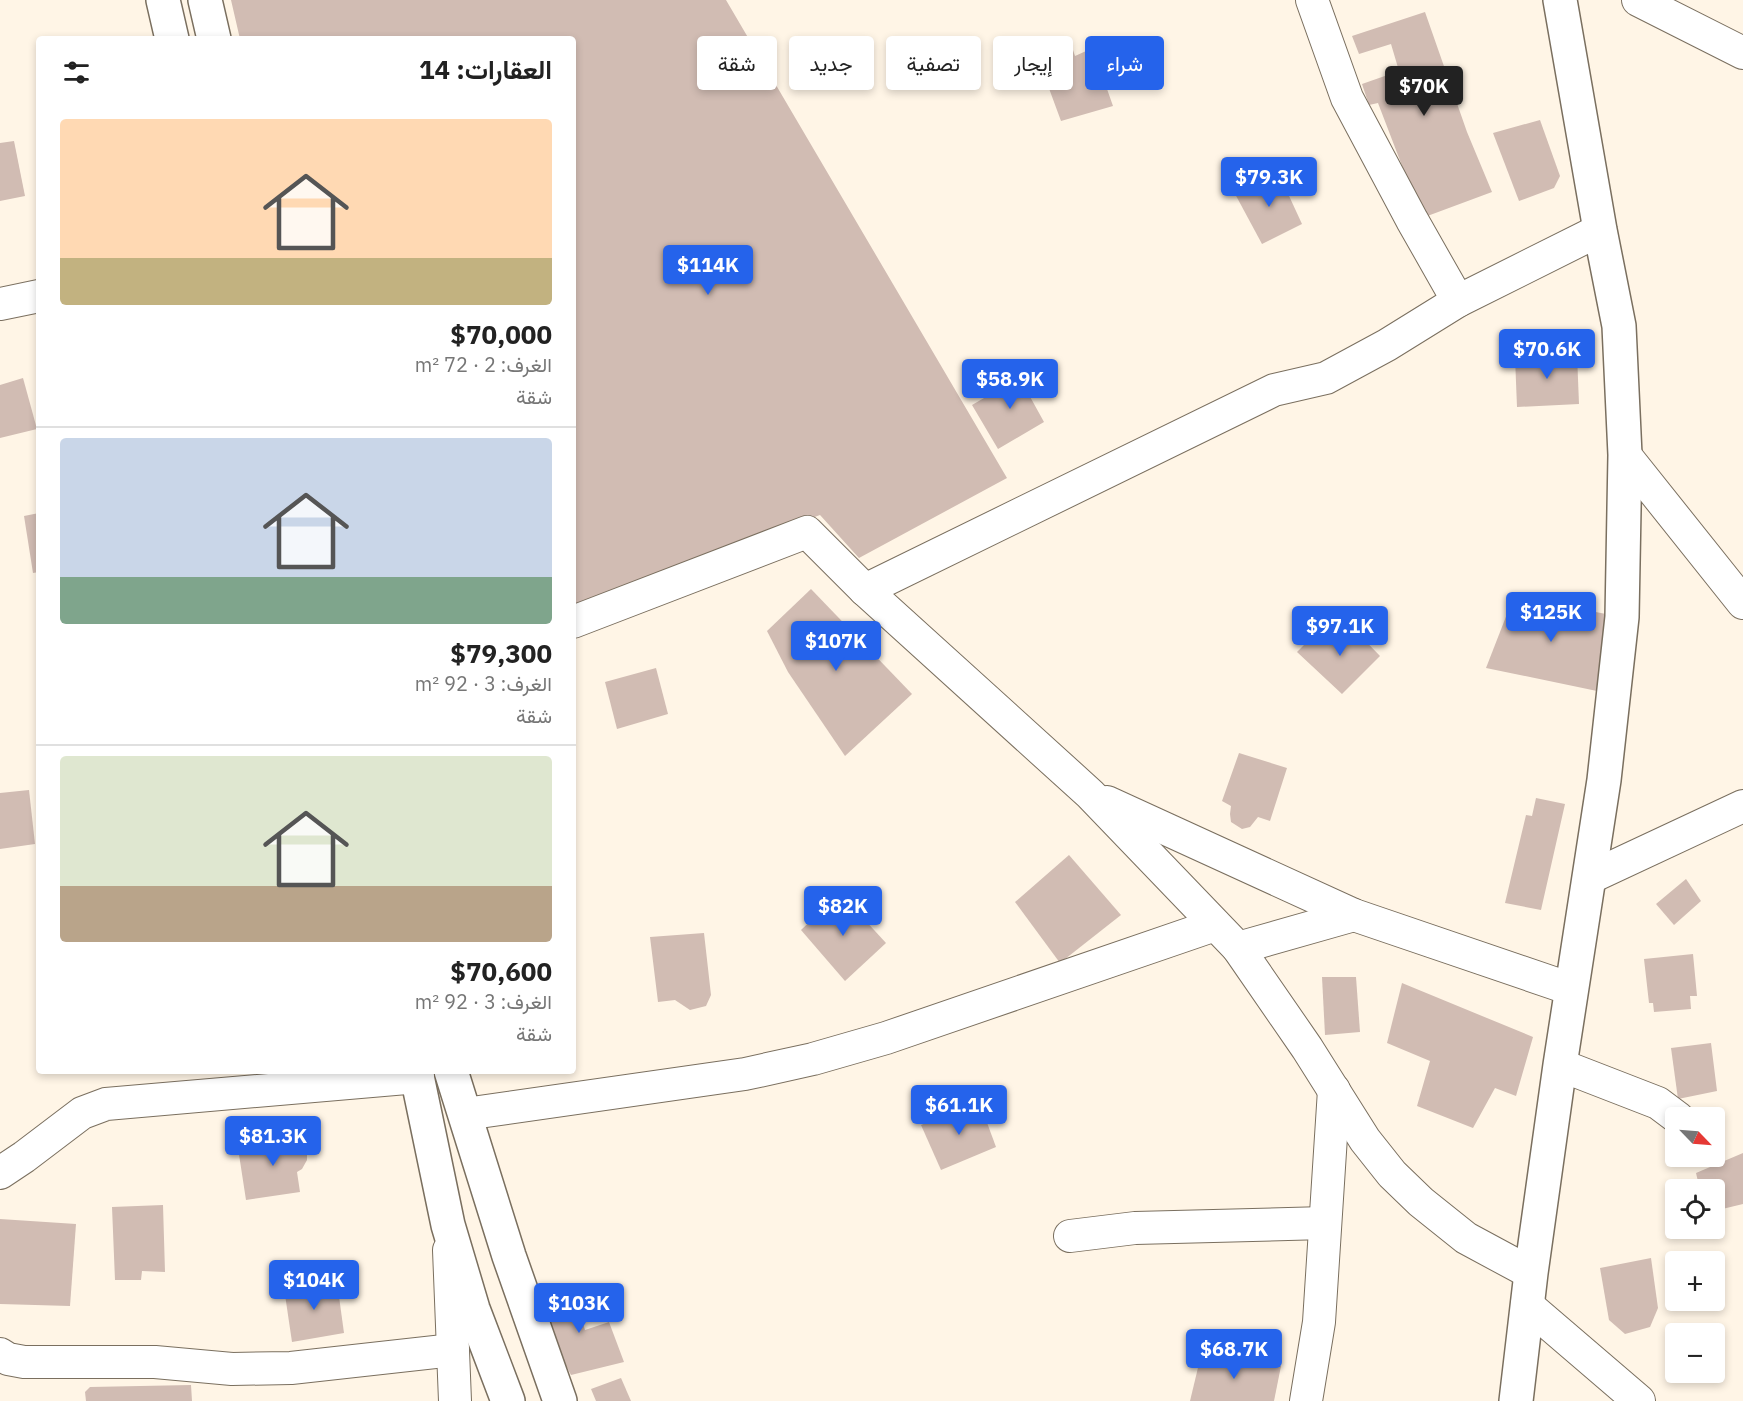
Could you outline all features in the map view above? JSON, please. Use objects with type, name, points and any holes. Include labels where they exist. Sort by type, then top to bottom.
[{"type":"street","points":[[163,0],[171,36]]},
{"type":"street","points":[[205,0],[213,36]]},
{"type":"street","points":[[1312,0],[1347,98],[1458,301]]},
{"type":"street","points":[[1516,1401],[1560,1065],[1604,780],[1622,618],[1626,455],[1619,326],[1560,0]]},
{"type":"street","points":[[1638,0],[1743,53]]},
{"type":"street","points":[[865,590],[1274,390],[1326,378],[1387,345],[1458,301],[1600,230]]},
{"type":"street","points":[[0,304],[36,297]]},
{"type":"street","points":[[1626,455],[1743,603]]},
{"type":"street","points":[[576,621],[807,532],[865,590],[1090,794],[1238,948],[1307,1048],[1365,1140],[1392,1174],[1421,1202],[1466,1238],[1531,1273]]},
{"type":"street","points":[[1090,794],[1354,915],[1571,989]]},
{"type":"street","points":[[1589,878],[1743,806]]},
{"type":"street","points":[[1238,948],[1354,915]]},
{"type":"street","points":[[465,1114],[745,1074],[813,1059],[886,1038],[1215,925]]},
{"type":"street","points":[[1560,1065],[1658,1103],[1665,1108]]},
{"type":"street","points":[[0,1173],[24,1158],[82,1113],[106,1104],[417,1074],[448,1225],[473,1309],[508,1401]]},
{"type":"street","points":[[452,1074],[509,1256],[560,1401]]},
{"type":"street","points":[[1306,1401],[1318,1322],[1334,1090]]},
{"type":"street","points":[[1070,1236],[1135,1228],[1325,1223]]},
{"type":"street","points":[[448,1225],[455,1401]]},
{"type":"street","points":[[1527,1305],[1639,1401]]},
{"type":"street","points":[[0,1354],[8,1359],[24,1362],[155,1362],[232,1369],[291,1368],[453,1350]]},
{"type":"building","points":[[231,0],[726,0],[747,36],[697,36],[697,90],[777,90],[777,87],[1007,478],[859,558],[820,515],[576,605],[576,36],[239,36]]},
{"type":"building","points":[[1425,12],[1467,132],[1492,192],[1422,218],[1378,103],[1369,105],[1362,84],[1399,71],[1391,44],[1359,54],[1352,36]]},
{"type":"building","points":[[1073,50],[1075,56],[1085,52],[1085,90],[1107,90],[1113,106],[1061,121],[1050,90],[1073,90]]},
{"type":"building","points":[[1540,120],[1560,176],[1554,188],[1519,201],[1493,133]]},
{"type":"building","points":[[14,141],[25,196],[0,201],[0,143]]},
{"type":"building","points":[[1278,172],[1302,224],[1262,244],[1234,192]]},
{"type":"building","points":[[1577,354],[1579,404],[1517,407],[1515,357]]},
{"type":"building","points":[[1032,370],[1042,385],[1028,393],[1044,422],[998,449],[972,405]]},
{"type":"building","points":[[23,378],[36,429],[0,438],[0,385]]},
{"type":"building","points":[[36,514],[36,572],[33,573],[24,516]]},
{"type":"building","points":[[811,589],[912,694],[845,756],[788,672],[767,631]]},
{"type":"building","points":[[1514,596],[1606,614],[1597,691],[1486,668]]},
{"type":"building","points":[[1347,622],[1380,656],[1342,694],[1297,652],[1315,634],[1326,642]]},
{"type":"building","points":[[656,668],[668,714],[617,729],[605,682]]},
{"type":"building","points":[[1239,753],[1287,768],[1270,821],[1258,817],[1250,827],[1242,829],[1231,822],[1231,806],[1222,801]]},
{"type":"building","points":[[29,790],[35,844],[0,849],[0,793]]},
{"type":"building","points":[[1536,798],[1565,804],[1541,910],[1505,903],[1526,815],[1532,816]]},
{"type":"building","points":[[1069,855],[1121,915],[1060,963],[1015,902]]},
{"type":"building","points":[[1686,879],[1701,901],[1674,925],[1656,904]]},
{"type":"building","points":[[840,893],[886,943],[845,981],[801,930]]},
{"type":"building","points":[[704,933],[711,995],[706,1006],[690,1010],[675,1000],[658,1002],[650,937]]},
{"type":"building","points":[[1693,954],[1697,996],[1690,996],[1691,1009],[1654,1012],[1653,1003],[1649,1003],[1644,959]]},
{"type":"building","points":[[1322,977],[1356,977],[1360,1032],[1325,1035]]},
{"type":"building","points":[[1402,983],[1533,1037],[1516,1096],[1495,1088],[1473,1128],[1417,1106],[1430,1061],[1387,1043]]},
{"type":"building","points":[[1711,1043],[1717,1091],[1678,1099],[1671,1048]]},
{"type":"building","points":[[979,1101],[996,1147],[941,1170],[921,1125]]},
{"type":"building","points":[[297,1136],[303,1139],[307,1150],[307,1160],[302,1169],[297,1172],[300,1192],[246,1200],[238,1148]]},
{"type":"building","points":[[1743,1153],[1743,1204],[1725,1208],[1725,1179],[1697,1179],[1696,1173],[1710,1167],[1725,1167],[1725,1161]]},
{"type":"building","points":[[163,1205],[165,1272],[142,1271],[141,1280],[115,1280],[112,1207]]},
{"type":"building","points":[[0,1219],[76,1224],[70,1306],[0,1304]]},
{"type":"building","points":[[1651,1258],[1658,1308],[1650,1327],[1625,1334],[1609,1320],[1600,1268]]},
{"type":"building","points":[[337,1282],[344,1333],[292,1342],[284,1288]]},
{"type":"building","points":[[571,1285],[585,1330],[609,1322],[624,1362],[571,1375],[559,1352],[540,1293]]},
{"type":"building","points":[[1202,1351],[1281,1366],[1274,1401],[1190,1401]]},
{"type":"building","points":[[621,1378],[631,1401],[596,1401],[591,1389]]},
{"type":"building","points":[[191,1385],[192,1401],[86,1401],[85,1392],[90,1387]]}]
